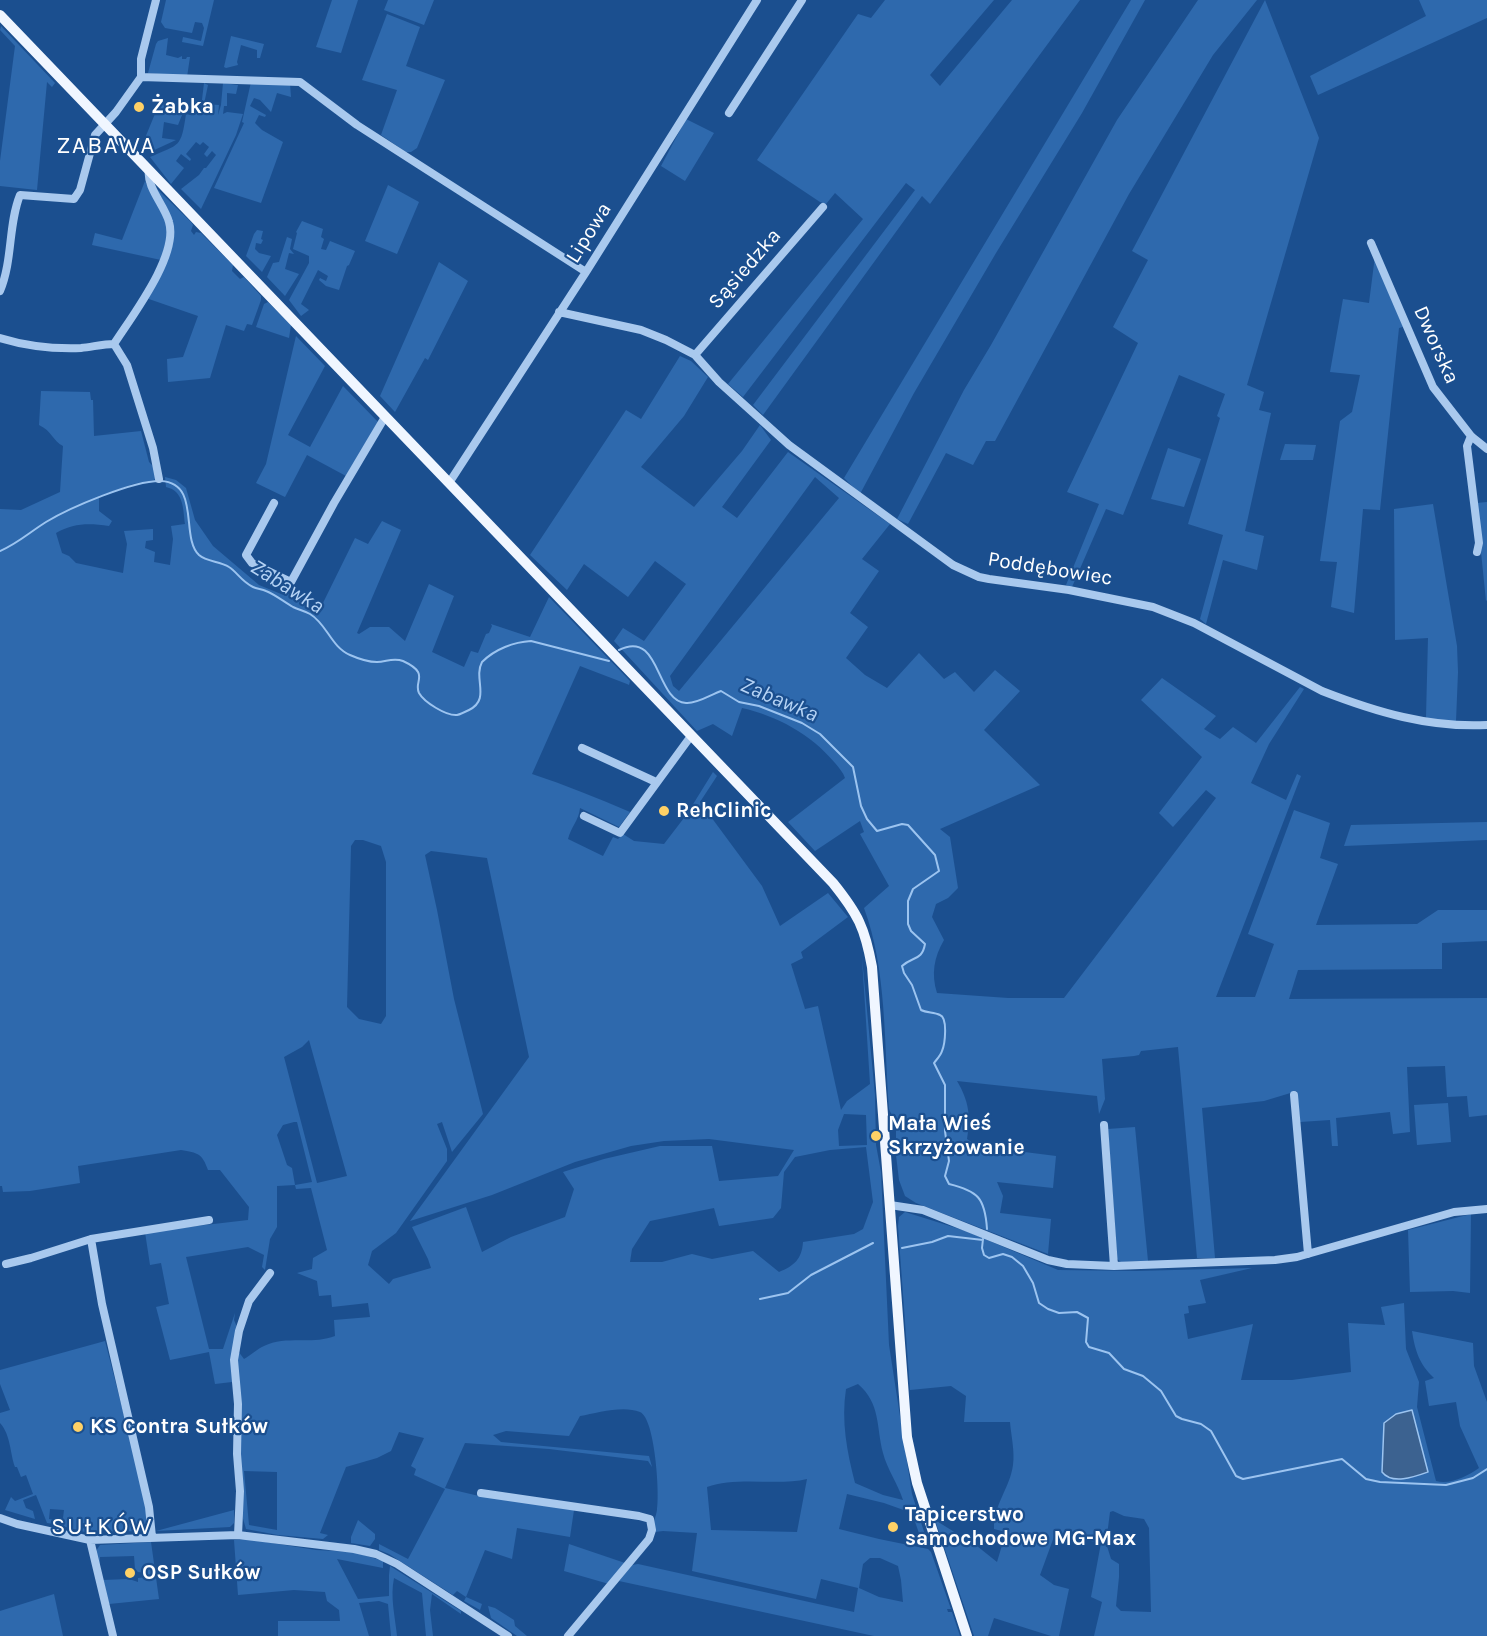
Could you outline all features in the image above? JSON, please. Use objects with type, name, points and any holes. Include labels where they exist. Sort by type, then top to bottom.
[{"type":"main road","points":[[0,15],[833,883],[861,922],[872,967],[909,1449],[927,1514],[967,1636]]},
{"type":"street","points":[[0,291],[6,275],[15,207],[20,195],[74,199],[80,190],[95,135],[116,112],[141,77],[141,59],[156,0]]},
{"type":"street","name":"Lipowa","points":[[449,483],[586,272],[757,0]]},
{"type":"street","points":[[729,112],[802,0]]},
{"type":"street","points":[[141,77],[300,82],[357,125],[586,272]]},
{"type":"street","points":[[0,338],[21,344],[58,348],[114,344],[148,292],[165,259],[170,224],[148,177],[149,170]]},
{"type":"street","name":"Sąsiedzka","points":[[695,355],[823,207]]},
{"type":"street","name":"Dworska","points":[[1371,243],[1433,387],[1471,436],[1487,449]]},
{"type":"street","name":"Poddębowiec","points":[[559,312],[641,330],[695,355],[719,382],[789,445],[928,548],[953,565],[979,577],[1069,590],[1153,607],[1194,623],[1337,697],[1416,721],[1458,727],[1487,725]]},
{"type":"street","points":[[114,344],[127,365],[153,448],[159,479]]},
{"type":"street","points":[[274,503],[246,555],[252,563],[291,582],[385,417]]},
{"type":"street","points":[[1471,436],[1467,446],[1479,543],[1477,552]]},
{"type":"street","points":[[584,816],[620,833],[691,736]]},
{"type":"street","points":[[582,747],[656,782]]},
{"type":"street","points":[[1294,1095],[1308,1254]]},
{"type":"street","points":[[1104,1125],[1114,1266]]},
{"type":"street","points":[[890,1205],[923,1210],[1048,1260],[1086,1267],[1275,1260],[1308,1254],[1454,1212],[1487,1209]]},
{"type":"street","points":[[6,1264],[91,1239],[209,1220]]},
{"type":"street","points":[[91,1239],[102,1304],[149,1507],[152,1537]]},
{"type":"street","points":[[238,1535],[240,1491],[237,1454],[238,1404],[234,1360],[239,1331],[249,1301],[270,1273]]},
{"type":"street","points":[[481,1493],[650,1519],[652,1530],[649,1539],[568,1636]]},
{"type":"street","points":[[0,1518],[16,1524],[90,1540],[238,1535],[354,1549],[376,1554],[397,1563],[508,1636]]},
{"type":"street","points":[[90,1540],[113,1636]]},
{"type":"shaded area","points":[[166,0],[214,0],[203,46],[182,42],[183,37],[201,41],[204,28],[202,23],[195,22],[192,33],[165,28],[161,22]]},
{"type":"shaded area","points":[[332,0],[358,0],[341,53],[316,47]]},
{"type":"shaded area","points":[[388,0],[434,0],[424,25],[384,10]]},
{"type":"shaded area","points":[[885,0],[994,0],[930,75],[940,86],[1012,0],[1080,0],[930,204],[922,196],[763,415],[753,405],[915,190],[906,183],[743,397],[728,384],[863,219],[835,193],[826,204],[820,202],[757,160],[858,14],[871,18]]},
{"type":"shaded area","points":[[1131,0],[1145,0],[1082,113],[914,393],[860,494],[844,478]]},
{"type":"shaded area","points":[[1198,0],[1257,0],[1213,55],[1129,194],[995,441],[986,441],[973,465],[946,453],[908,524],[897,519],[964,390],[1117,120]]},
{"type":"shaded area","points":[[1265,0],[1319,138],[1247,385],[1264,392],[1259,410],[1271,413],[1245,531],[1264,536],[1257,570],[1223,560],[1206,624],[1200,619],[1223,535],[1188,524],[1225,394],[1179,375],[1123,515],[1106,509],[1072,587],[1066,585],[1099,504],[1067,492],[1138,343],[1113,327],[1148,260],[1132,251]]},
{"type":"shaded area","points":[[1419,0],[1487,0],[1487,18],[1318,95],[1310,76],[1426,16]]},
{"type":"shaded area","points":[[387,14],[420,27],[406,66],[445,80],[417,148],[411,152],[406,152],[381,135],[397,90],[362,80]]},
{"type":"shaded area","points":[[1,26],[55,83],[52,87],[47,82],[37,190],[0,186],[0,161],[15,46],[0,30]]},
{"type":"shaded area","points":[[231,36],[264,44],[260,58],[257,58],[257,50],[241,45],[238,65],[224,67]]},
{"type":"shaded area","points":[[168,38],[166,55],[178,58],[182,56],[182,59],[190,57],[187,77],[148,73],[156,44]]},
{"type":"shaded area","points":[[251,82],[290,84],[291,97],[277,93],[271,112],[260,100],[254,98],[250,106],[266,115],[265,117],[259,115],[255,123],[262,130],[283,142],[261,203],[214,188],[244,123],[242,122]]},
{"type":"shaded area","points":[[204,83],[208,85],[204,104],[219,105],[218,115],[223,83],[238,85],[236,94],[227,93],[227,106],[224,106],[223,114],[227,112],[243,114],[236,135],[201,209],[181,189],[199,175],[216,155],[212,151],[207,157],[204,154],[209,147],[203,142],[200,145],[196,142],[186,154],[191,159],[190,161],[181,154],[176,161],[184,168],[171,184],[150,157],[173,147],[180,139],[186,114],[190,115],[191,107],[201,108]]},
{"type":"shaded area","points":[[159,104],[170,105],[169,112],[174,112],[175,106],[178,106],[177,114],[182,115],[178,125],[164,122],[162,138],[176,140],[150,152],[143,143]]},
{"type":"shaded area","points":[[686,119],[714,133],[685,181],[661,166]]},
{"type":"shaded area","points":[[145,181],[168,224],[169,232],[161,260],[92,245],[95,233],[122,240]]},
{"type":"shaded area","points":[[388,185],[419,202],[397,254],[365,241]]},
{"type":"shaded area","points":[[157,189],[191,222],[193,225],[191,231],[194,235],[196,232],[201,233],[233,265],[232,271],[240,279],[244,277],[261,296],[252,325],[247,324],[244,331],[226,325],[210,378],[168,382],[167,359],[183,357],[198,316],[146,298],[171,244]]},
{"type":"shaded area","points":[[302,221],[323,229],[321,237],[324,239],[321,249],[326,250],[330,241],[355,251],[339,290],[326,286],[319,280],[320,278],[326,281],[328,276],[318,270],[301,304],[309,310],[301,316],[289,300],[309,263],[309,256],[293,249],[296,232]]},
{"type":"shaded area","points":[[257,230],[263,231],[261,239],[263,240],[261,244],[256,243],[255,249],[259,253],[271,256],[262,272],[246,256]]},
{"type":"shaded area","points":[[287,237],[292,239],[290,249],[294,254],[289,253],[285,269],[299,274],[285,296],[267,277],[273,263],[279,262]]},
{"type":"shaded area","points":[[1375,256],[1403,327],[1399,328],[1380,510],[1363,509],[1354,613],[1331,607],[1337,562],[1320,561],[1340,421],[1352,412],[1360,375],[1330,372],[1343,299],[1369,303]]},
{"type":"shaded area","points":[[439,262],[468,281],[428,360],[425,358],[395,412],[380,396]]},
{"type":"shaded area","points":[[268,302],[291,325],[289,338],[256,327],[264,304]]},
{"type":"shaded area","points":[[296,336],[325,366],[288,435],[310,447],[343,386],[378,422],[346,476],[307,455],[285,497],[256,483],[266,464]]},
{"type":"shaded area","points":[[680,356],[691,361],[708,377],[684,416],[641,467],[694,507],[742,451],[760,425],[771,440],[722,507],[737,518],[788,452],[890,524],[862,559],[879,571],[850,613],[868,627],[846,658],[865,675],[887,688],[919,653],[944,679],[955,672],[974,692],[995,670],[1020,691],[984,730],[1040,785],[940,829],[950,837],[958,888],[948,898],[936,904],[932,917],[944,940],[935,966],[934,979],[937,993],[1008,998],[1064,998],[1216,798],[1206,790],[1173,827],[1159,813],[1202,757],[1141,700],[1162,678],[1216,716],[1204,729],[1220,739],[1233,727],[1256,743],[1300,687],[1304,689],[1269,744],[1251,783],[1286,800],[1297,774],[1301,776],[1216,997],[1255,997],[1274,944],[1248,934],[1294,810],[1330,823],[1320,858],[1338,864],[1316,925],[1417,924],[1438,910],[1487,910],[1487,941],[1442,943],[1442,969],[1298,970],[1289,999],[1487,998],[1487,1115],[1469,1117],[1467,1096],[1447,1097],[1445,1066],[1407,1067],[1410,1132],[1393,1134],[1390,1112],[1336,1118],[1338,1146],[1332,1146],[1330,1120],[1300,1122],[1297,1091],[1264,1101],[1202,1108],[1215,1258],[1197,1258],[1178,1047],[1141,1051],[1139,1055],[1102,1059],[1105,1099],[1099,1114],[1097,1096],[957,1081],[968,1109],[967,1139],[977,1146],[1056,1156],[1053,1188],[997,1182],[1003,1196],[1000,1213],[1051,1219],[1048,1254],[916,1203],[905,1196],[899,1180],[896,1125],[889,1109],[881,981],[864,908],[889,886],[860,834],[864,832],[860,821],[815,851],[788,822],[845,778],[843,774],[826,753],[804,735],[780,721],[755,711],[742,708],[732,736],[713,724],[697,731],[614,641],[623,628],[644,641],[686,584],[655,561],[628,597],[584,564],[567,590],[530,555],[626,410],[641,419]],"holes":[[[815,477],[839,498],[679,691],[673,686],[670,676]]]},
{"type":"shaded area","points":[[41,391],[90,392],[91,400],[93,400],[94,436],[141,431],[149,462],[154,467],[156,478],[154,480],[133,484],[99,496],[99,511],[112,521],[109,526],[81,525],[56,533],[62,553],[76,563],[123,573],[127,544],[124,531],[153,529],[153,540],[146,541],[145,548],[155,552],[154,562],[170,565],[173,539],[171,526],[185,524],[181,501],[176,492],[166,487],[165,477],[176,480],[186,488],[195,520],[213,546],[259,585],[286,596],[288,593],[320,609],[355,538],[368,544],[382,521],[401,530],[357,633],[370,627],[389,627],[405,641],[429,584],[454,596],[432,652],[464,667],[471,651],[478,653],[486,634],[489,633],[491,624],[530,637],[549,597],[630,681],[629,685],[580,666],[532,774],[630,812],[619,827],[580,808],[568,839],[603,856],[613,837],[618,839],[623,834],[634,841],[664,844],[687,814],[713,772],[717,776],[700,802],[762,886],[780,926],[828,893],[848,917],[801,952],[803,958],[791,964],[805,1009],[818,1006],[841,1110],[847,1101],[870,1084],[862,958],[875,1095],[876,1145],[881,1172],[889,1345],[912,1494],[926,1538],[921,1539],[912,1513],[847,1494],[839,1529],[928,1549],[951,1609],[947,1609],[948,1612],[952,1612],[960,1636],[874,1636],[619,1581],[632,1565],[638,1564],[854,1612],[858,1588],[821,1579],[816,1599],[692,1571],[697,1533],[655,1532],[658,1489],[653,1441],[645,1417],[633,1410],[610,1410],[580,1416],[569,1436],[506,1431],[493,1435],[501,1442],[649,1456],[652,1467],[648,1461],[549,1449],[465,1443],[445,1488],[479,1496],[574,1510],[570,1537],[517,1528],[512,1559],[485,1550],[466,1597],[457,1591],[453,1595],[379,1550],[379,1544],[408,1559],[445,1489],[414,1475],[416,1469],[411,1466],[424,1438],[399,1432],[391,1451],[377,1458],[346,1467],[320,1533],[328,1535],[323,1539],[278,1535],[246,1529],[242,1515],[236,1363],[238,1351],[244,1359],[261,1347],[272,1343],[327,1339],[335,1336],[334,1320],[370,1317],[368,1303],[332,1307],[331,1295],[319,1296],[317,1281],[297,1273],[312,1269],[313,1258],[327,1250],[311,1188],[296,1189],[295,1185],[277,1186],[277,1227],[270,1239],[265,1270],[262,1267],[264,1255],[248,1247],[186,1257],[209,1349],[223,1349],[235,1313],[234,1320],[237,1327],[232,1382],[215,1384],[209,1352],[170,1360],[156,1307],[169,1304],[161,1263],[150,1265],[145,1232],[248,1220],[249,1207],[220,1170],[208,1170],[199,1155],[181,1150],[78,1166],[80,1183],[30,1191],[3,1192],[0,1186],[0,509],[21,510],[60,492],[63,446],[39,425]],"holes":[[[355,840],[363,840],[381,846],[386,862],[386,1016],[381,1024],[359,1019],[347,1007],[351,846]],[[431,851],[487,858],[529,1057],[410,1221],[492,1195],[575,1162],[631,1146],[664,1141],[709,1139],[794,1150],[778,1176],[719,1181],[712,1146],[660,1146],[604,1159],[563,1172],[574,1189],[565,1217],[511,1237],[482,1252],[466,1207],[412,1227],[431,1268],[393,1279],[389,1284],[368,1265],[372,1251],[396,1233],[447,1161],[447,1149],[437,1124],[442,1122],[452,1152],[483,1114],[454,999],[425,855]],[[309,1040],[347,1176],[317,1183],[284,1057],[302,1047]],[[844,1114],[866,1115],[867,1145],[839,1146],[838,1130]],[[297,1122],[312,1182],[295,1185],[292,1168],[287,1165],[277,1135],[283,1125]],[[866,1147],[873,1202],[863,1229],[854,1234],[803,1242],[801,1253],[796,1261],[779,1272],[753,1251],[712,1259],[692,1254],[662,1262],[630,1262],[632,1249],[650,1221],[714,1208],[719,1226],[773,1218],[781,1208],[784,1172],[795,1157],[830,1150]],[[858,1384],[871,1399],[885,1459],[903,1500],[883,1495],[855,1483],[846,1436],[846,1389]],[[244,1471],[277,1472],[277,1530],[249,1525]],[[807,1479],[797,1532],[711,1530],[707,1487],[731,1482]],[[870,1558],[880,1558],[898,1566],[903,1602],[879,1597],[859,1588],[863,1564]]]},
{"type":"shaded area","points":[[1285,444],[1316,445],[1313,460],[1280,460]]},
{"type":"shaded area","points":[[1168,448],[1201,459],[1184,507],[1151,499]]},
{"type":"shaded area","points":[[1487,502],[1487,600],[1486,601],[1476,503]]},
{"type":"shaded area","points":[[1433,504],[1457,646],[1456,721],[1430,721],[1426,717],[1428,638],[1395,640],[1394,509]]},
{"type":"shaded area","points":[[1487,822],[1487,840],[1344,846],[1351,825]]},
{"type":"shaded area","points":[[1448,1103],[1451,1142],[1417,1145],[1414,1105]]},
{"type":"shaded area","points":[[1135,1127],[1148,1261],[1121,1262],[1117,1259],[1108,1129]]},
{"type":"shaded area","points":[[905,1212],[966,1231],[1058,1270],[1136,1271],[1252,1268],[1200,1280],[1206,1303],[1188,1306],[1189,1313],[1184,1314],[1188,1339],[1253,1324],[1241,1380],[1292,1380],[1351,1372],[1348,1323],[1385,1325],[1381,1307],[1404,1303],[1406,1349],[1419,1382],[1417,1407],[1436,1481],[1453,1481],[1479,1468],[1460,1426],[1456,1402],[1429,1406],[1425,1381],[1434,1378],[1418,1356],[1412,1331],[1473,1343],[1474,1366],[1487,1402],[1487,1636],[1094,1636],[1102,1602],[1091,1597],[1101,1543],[1055,1534],[1040,1575],[1054,1585],[1069,1589],[1059,1636],[1051,1636],[994,1618],[988,1636],[974,1636],[935,1520],[977,1546],[997,1562],[1006,1532],[994,1529],[994,1520],[1013,1465],[1010,1422],[964,1422],[966,1396],[951,1386],[910,1390],[899,1217]],"holes":[[[1110,1512],[1144,1519],[1149,1528],[1151,1612],[1121,1611],[1116,1606],[1119,1564],[1111,1559],[1106,1543]]]},
{"type":"shaded area","points":[[1471,1214],[1470,1293],[1410,1292],[1408,1230]]},
{"type":"shaded area","points":[[105,1341],[141,1482],[148,1522],[145,1531],[85,1532],[62,1526],[64,1510],[50,1509],[49,1519],[55,1520],[55,1524],[47,1523],[36,1495],[23,1500],[26,1508],[33,1511],[35,1519],[5,1510],[11,1497],[15,1501],[33,1494],[26,1475],[21,1477],[15,1467],[8,1439],[0,1423],[0,1413],[10,1410],[0,1384],[0,1370]]},
{"type":"shaded area","points":[[1412,1410],[1428,1472],[1404,1479],[1391,1478],[1382,1472],[1384,1423],[1396,1414]]},
{"type":"shaded area","points":[[234,1510],[234,1523],[230,1527],[156,1531]]},
{"type":"shaded area","points":[[358,1520],[375,1534],[375,1539],[370,1546],[351,1543]]},
{"type":"shaded area","points":[[247,1539],[316,1550],[354,1552],[383,1561],[383,1568],[337,1559],[358,1599],[389,1596],[390,1566],[461,1611],[461,1614],[432,1594],[430,1610],[433,1636],[426,1636],[422,1593],[394,1578],[393,1599],[397,1636],[391,1636],[388,1604],[379,1601],[359,1603],[369,1636],[278,1636],[278,1621],[340,1621],[339,1610],[327,1601],[325,1592],[294,1590],[238,1595],[234,1540]]},
{"type":"shaded area","points":[[151,1542],[159,1599],[109,1604],[103,1580],[129,1579],[138,1582],[138,1578],[147,1577],[147,1573],[138,1572],[135,1569],[134,1556],[100,1557],[100,1570],[96,1551],[100,1545]]},
{"type":"shaded area","points":[[569,1544],[625,1563],[609,1584],[564,1571]]},
{"type":"shaded area","points":[[54,1594],[63,1636],[0,1636],[0,1611]]},
{"type":"shaded area","points":[[466,1597],[482,1604],[480,1610],[464,1601]]},
{"type":"shaded area","points":[[488,1606],[514,1620],[515,1626],[527,1636],[517,1636],[491,1618]]},
{"type":"waterway","name":"Zabawka","points":[[0,551],[46,522],[85,503],[135,485],[161,481],[173,484],[181,491],[186,501],[194,547],[199,555],[225,565],[249,585],[264,590],[310,614],[316,618],[338,647],[350,655],[374,662],[399,660],[411,666],[419,674],[418,689],[422,697],[447,713],[457,715],[476,705],[480,694],[479,675],[482,662],[493,653],[511,645],[531,641],[609,661]]},
{"type":"waterway","name":"Zabawka","points":[[619,650],[633,646],[643,649],[650,657],[668,691],[676,699],[690,703],[721,691],[739,702],[759,706],[802,723],[820,734],[853,767],[861,806],[867,819],[877,831],[902,824],[908,825],[935,855],[939,871],[913,889],[908,901],[908,924],[911,931],[925,944],[924,949],[919,956],[902,966],[921,1010],[940,1015],[944,1021],[943,1048],[934,1063],[945,1085],[945,1131],[949,1161],[945,1176],[949,1184],[973,1193],[982,1203],[987,1229]]},
{"type":"waterway","points":[[902,1248],[948,1236],[983,1240]]},
{"type":"waterway","name":"Zabawka","points":[[983,1239],[984,1255],[989,1258],[1003,1254],[1012,1257],[1023,1266],[1033,1283],[1039,1303],[1059,1313],[1077,1312],[1088,1318],[1086,1342],[1089,1347],[1109,1353],[1124,1369],[1143,1376],[1161,1391],[1176,1416],[1201,1424],[1211,1431],[1236,1476],[1243,1479],[1342,1459],[1366,1479],[1380,1482],[1446,1485],[1473,1478],[1487,1469]]},
{"type":"waterway","points":[[760,1299],[788,1293],[811,1275],[873,1243]]},
{"type":"place","name":"Żabka","points":[[139,107]]},
{"type":"place","name":"RehClinic","points":[[664,811]]},
{"type":"place","name":"Mała Wieś Skrzyżowanie","points":[[876,1136]]},
{"type":"place","name":"KS Contra Sułków","points":[[78,1427]]},
{"type":"place","name":"Tapicerstwo samochodowe MG-Max","points":[[893,1527]]},
{"type":"place","name":"OSP Sułków","points":[[130,1573]]},
{"type":"district","name":"ZABAWA","points":[[106,146]]},
{"type":"district","name":"SUŁKÓW","points":[[102,1527]]}]
